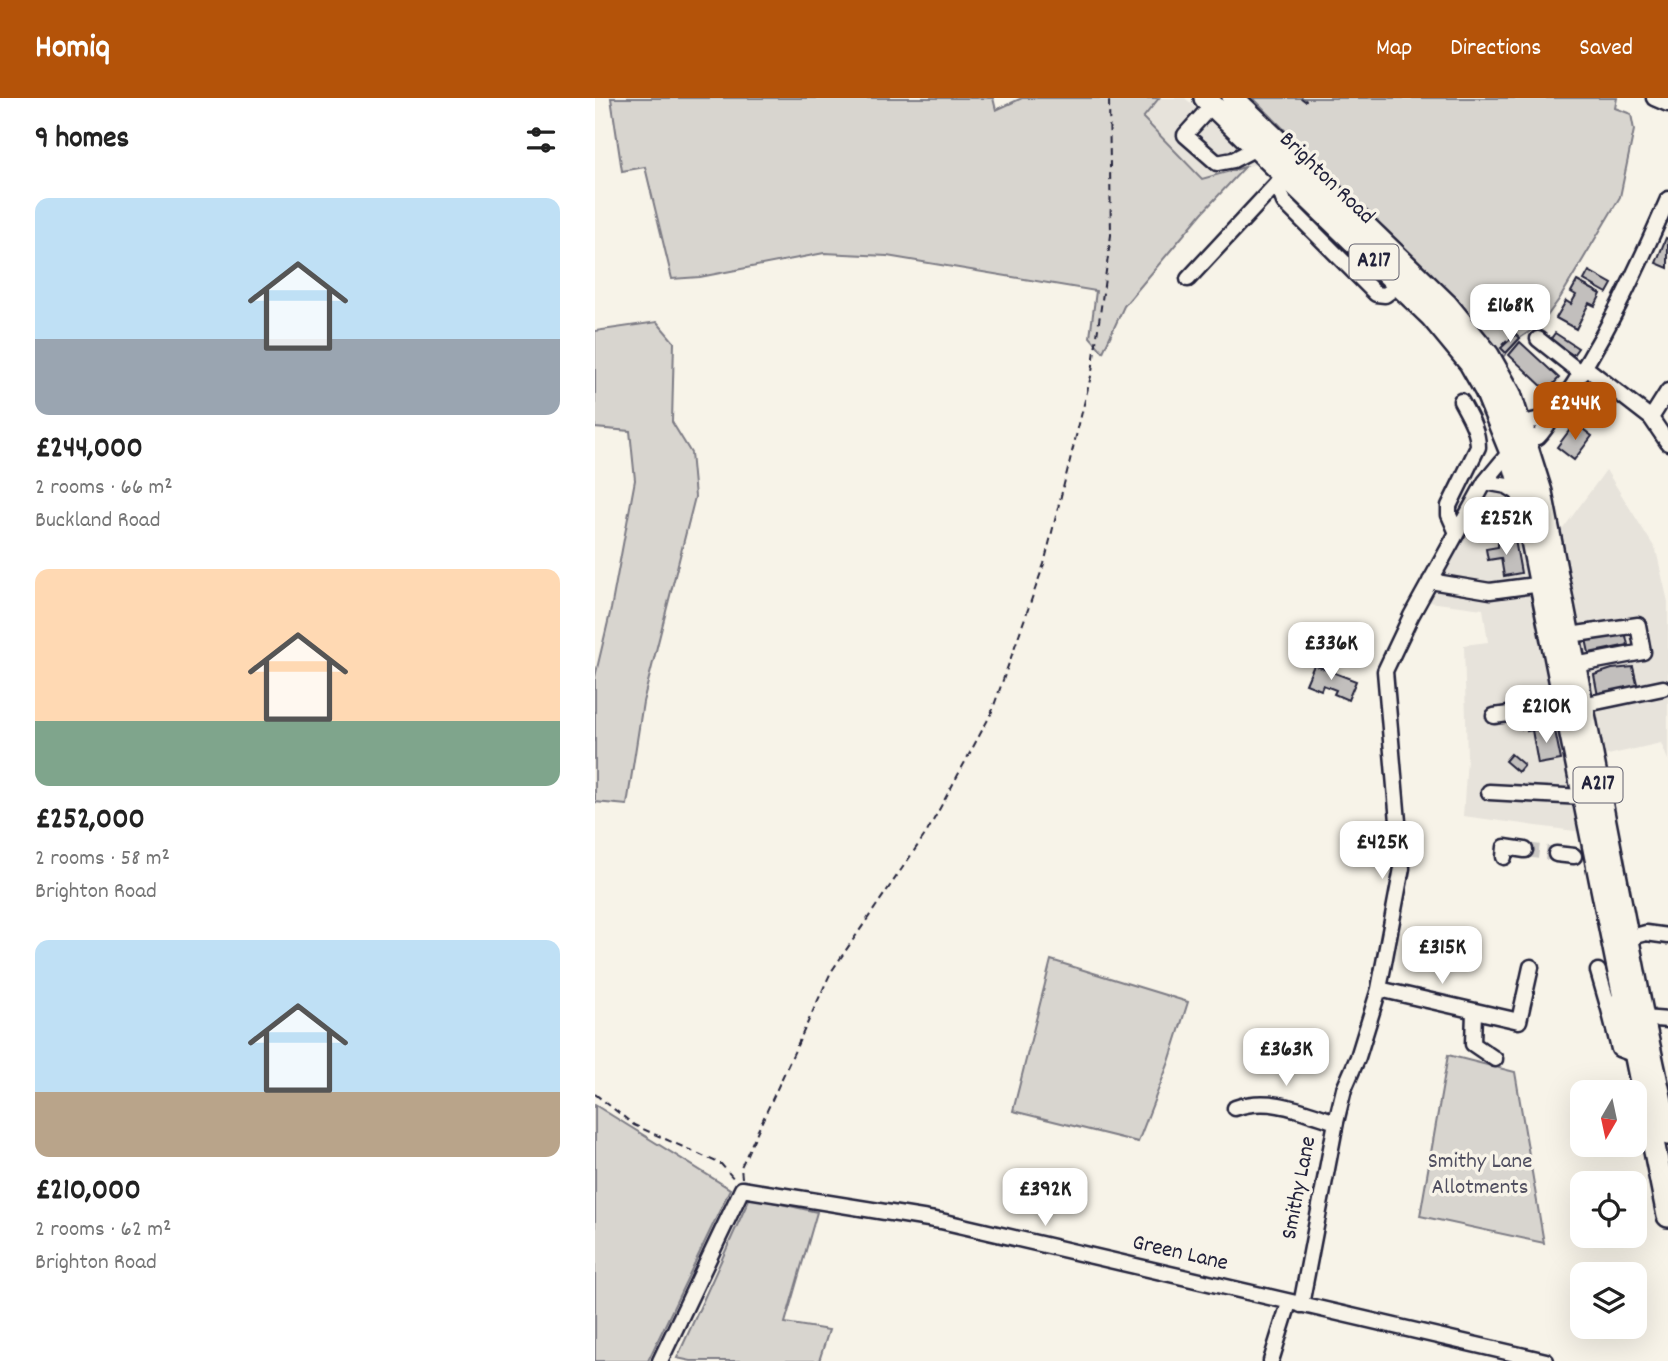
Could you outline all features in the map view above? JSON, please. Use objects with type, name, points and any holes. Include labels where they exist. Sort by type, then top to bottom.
[{"type":"highway","name":"Brighton Road","points":[[1233,98],[1446,304],[1471,331],[1510,394],[1523,496],[1628,938],[1668,1134]]},
{"type":"highway","name":"Brighton Road","points":[[1209,101],[1256,148],[1281,179],[1432,317],[1470,363],[1518,443],[1541,492],[1575,665],[1574,706],[1584,797],[1616,1002],[1635,1055],[1668,1216]]},
{"type":"street","points":[[1654,98],[1668,104]]},
{"type":"street","points":[[1209,101],[1185,135],[1217,163],[1233,160],[1256,148]]},
{"type":"street","points":[[1188,279],[1281,179]]},
{"type":"street","points":[[1583,371],[1636,273],[1668,199]]},
{"type":"street","points":[[1538,339],[1651,418],[1668,443]]},
{"type":"street","name":"Smithy Lane","points":[[1271,1361],[1295,1304],[1344,1089],[1358,1057],[1379,989],[1402,869],[1385,671],[1430,581],[1485,482],[1518,443],[1538,437],[1550,425],[1553,416],[1583,371]]},
{"type":"street","points":[[1651,418],[1668,391]]},
{"type":"street","points":[[1457,533],[1448,515],[1449,506],[1478,447],[1471,419],[1461,401]]},
{"type":"street","points":[[1485,482],[1507,486],[1523,496]]},
{"type":"street","points":[[1430,581],[1490,591],[1542,584]]},
{"type":"street","points":[[1570,635],[1638,625],[1643,652],[1575,665]]},
{"type":"street","points":[[1494,716],[1574,706],[1663,688]]},
{"type":"street","points":[[1489,792],[1584,797]]},
{"type":"street","points":[[1504,857],[1505,846],[1525,850]]},
{"type":"street","points":[[1556,854],[1574,856]]},
{"type":"street","points":[[1628,938],[1646,933],[1668,936]]},
{"type":"street","points":[[1379,989],[1519,1021],[1531,967]]},
{"type":"street","points":[[1598,971],[1616,1002]]},
{"type":"street","points":[[1474,1011],[1473,1044],[1495,1059]]},
{"type":"street","points":[[1643,1017],[1668,1020]]},
{"type":"street","points":[[1235,1108],[1262,1102],[1336,1122]]},
{"type":"street","name":"Green Lane","points":[[742,1189],[941,1221],[1546,1361]]},
{"type":"street","points":[[660,1361],[742,1189]]},
{"type":"path","points":[[742,1189],[741,1167],[831,972],[927,832],[991,714],[1044,564],[1092,372],[1111,234],[1109,98]]},
{"type":"path","points":[[1301,98],[1305,101],[1308,98]]},
{"type":"path","points":[[595,1094],[635,1125],[721,1164],[742,1189]]},
{"type":"shaded area","points":[[1159,98],[1185,98],[1256,164],[1202,179],[1142,118]]},
{"type":"shaded area","points":[[1606,470],[1656,550],[1668,602],[1668,760],[1661,743],[1599,757],[1582,832],[1463,816],[1467,759],[1464,645],[1488,642],[1483,609],[1429,602],[1489,492],[1496,489],[1504,492],[1517,535],[1557,537]]},
{"type":"green space","points":[[611,98],[993,98],[996,110],[1022,98],[1159,98],[1143,118],[1202,179],[1245,167],[1202,213],[1124,306],[1103,352],[1090,337],[1096,291],[887,256],[824,253],[700,277],[672,279],[645,167],[622,171]]},
{"type":"green space","points":[[1253,98],[1617,98],[1615,108],[1631,114],[1634,130],[1620,197],[1560,298],[1542,323],[1520,338],[1502,358],[1425,271]]},
{"type":"green space","points":[[657,322],[674,342],[672,422],[691,453],[695,497],[643,702],[627,805],[595,802],[595,677],[611,609],[635,480],[630,431],[595,428],[595,331]]},
{"type":"green space","points":[[1051,960],[1188,1002],[1169,1062],[1138,1142],[1013,1111]]},
{"type":"green space","name":"Smithy Lane Allotments","points":[[1448,1055],[1515,1072],[1544,1243],[1420,1216]]},
{"type":"green space","points":[[595,1105],[730,1189],[648,1361],[595,1361]]},
{"type":"green space","points":[[750,1197],[817,1212],[785,1323],[829,1330],[819,1361],[691,1361],[677,1358]]},
{"type":"building","points":[[1666,238],[1668,239],[1668,268],[1656,263]]},
{"type":"building","points":[[1589,271],[1612,284],[1607,293],[1584,280]]},
{"type":"building","points":[[1577,281],[1601,294],[1595,306],[1589,303],[1576,329],[1556,318],[1566,301],[1571,304],[1576,295],[1571,292]]},
{"type":"building","points":[[1555,333],[1578,348],[1573,355],[1550,340]]},
{"type":"building","points":[[1516,334],[1520,338],[1506,353],[1501,348]]},
{"type":"building","points":[[1520,342],[1559,378],[1547,391],[1509,355]]},
{"type":"building","points":[[1575,423],[1592,436],[1574,460],[1557,447]]},
{"type":"building","points":[[1515,540],[1521,573],[1504,576],[1501,558],[1488,560],[1486,549],[1498,547],[1498,543]]},
{"type":"building","points":[[1625,631],[1628,645],[1589,653],[1586,639]]},
{"type":"building","points":[[1314,665],[1356,681],[1348,700],[1334,694],[1336,690],[1323,685],[1321,690],[1306,684]]},
{"type":"building","points":[[1633,667],[1638,688],[1598,696],[1594,675],[1612,669]]},
{"type":"building","points":[[1547,714],[1549,727],[1527,731],[1527,728],[1522,729],[1520,720]]},
{"type":"building","points":[[1554,726],[1561,760],[1538,764],[1532,730]]},
{"type":"building","points":[[1511,754],[1524,765],[1518,772],[1505,761]]},
{"type":"tunnel","points":[[1525,850],[1556,854]]}]
